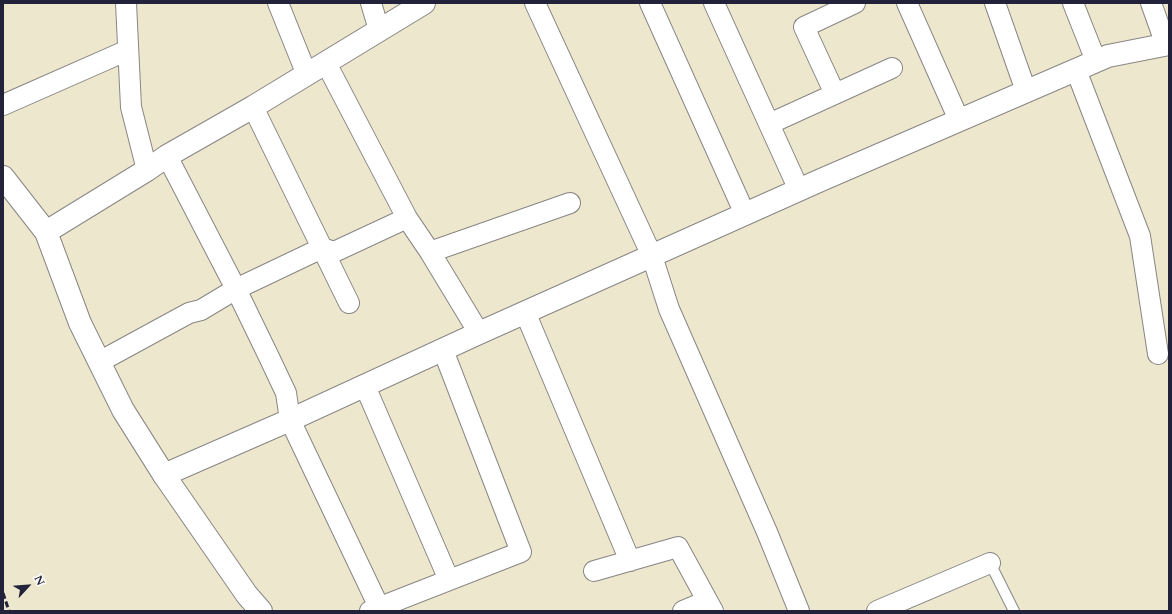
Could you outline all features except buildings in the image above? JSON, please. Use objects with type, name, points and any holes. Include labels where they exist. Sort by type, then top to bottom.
[{"type":"street","points":[[278,3],[307,75]]},
{"type":"street","points":[[371,3],[379,30]]},
{"type":"street","points":[[46,232],[147,170],[167,156],[307,75],[424,3]]},
{"type":"street","points":[[535,3],[652,256],[669,309],[767,532],[798,611]]},
{"type":"street","points":[[650,3],[745,214]]},
{"type":"street","points":[[714,3],[799,190]]},
{"type":"street","points":[[835,94],[804,26],[856,3]]},
{"type":"street","points":[[907,3],[959,120]]},
{"type":"street","points":[[995,3],[1026,91]]},
{"type":"street","points":[[1073,3],[1096,61]]},
{"type":"street","points":[[164,475],[290,420],[525,312],[1026,91],[1108,56],[1167,44],[1152,3]]},
{"type":"street","points":[[129,4],[128,50],[131,107],[147,170]]},
{"type":"street","points":[[3,105],[128,50]]},
{"type":"street","points":[[326,63],[407,218],[430,252],[479,333]]},
{"type":"street","points":[[769,124],[892,68]]},
{"type":"street","points":[[1076,70],[1140,236],[1158,354]]},
{"type":"street","points":[[253,107],[349,303]]},
{"type":"street","points":[[167,156],[236,289],[286,393],[290,420],[375,609],[521,552],[443,350]]},
{"type":"street","points":[[3,177],[46,232],[80,323],[122,410],[164,475],[247,595],[261,611]]},
{"type":"street","points":[[430,252],[570,203]]},
{"type":"street","points":[[99,362],[189,313],[201,310],[236,289],[322,248],[334,252],[407,218]]},
{"type":"street","points":[[525,312],[630,561]]},
{"type":"street","points":[[365,386],[449,580]]},
{"type":"street","points":[[594,571],[678,546],[710,606],[683,611]]},
{"type":"street","points":[[877,611],[990,563]]},
{"type":"lane","points":[[990,563],[1014,611]]},
{"type":"railway","points":[[3,593],[9,611]]}]
